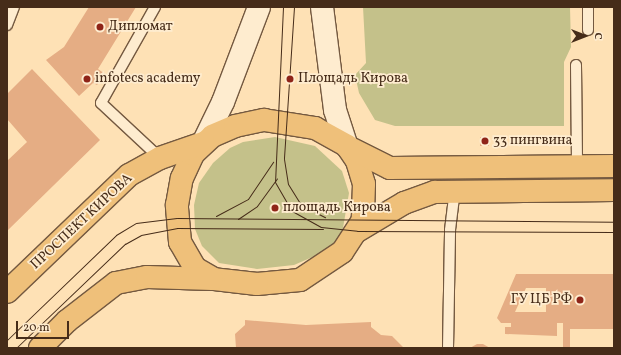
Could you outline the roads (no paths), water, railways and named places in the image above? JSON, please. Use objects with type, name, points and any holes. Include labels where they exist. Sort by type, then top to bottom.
[{"type":"main road","points":[[214,279],[189,260],[177,228],[182,178],[203,142],[223,102],[259,7]]},
{"type":"main road","points":[[322,7],[332,95],[347,146],[357,161],[364,184],[360,226]]},
{"type":"main road","points":[[203,142],[235,126],[286,121],[324,131],[347,146],[390,168],[614,166]]},
{"type":"main road","name":"ПРОСПЕКТ КИРОВА","points":[[7,292],[129,175],[160,158],[203,142]]},
{"type":"main road","points":[[40,348],[67,321],[116,283],[158,276],[214,279],[257,284],[300,280],[333,261],[360,226],[404,203],[435,192],[614,190]]},
{"type":"lane","points":[[7,25],[14,7]]},
{"type":"lane","points":[[155,7],[101,103],[160,158]]},
{"type":"lane","points":[[588,7],[588,30]]},
{"type":"lane","points":[[576,65],[577,166]]},
{"type":"lane","points":[[448,348],[450,230],[455,191]]},
{"type":"tram line","points":[[283,7],[275,182],[292,211],[321,227],[357,231],[614,232]]},
{"type":"tram line","points":[[294,7],[284,159],[288,184],[301,205],[325,217]]},
{"type":"tram line","points":[[216,216],[248,199],[273,162]]},
{"type":"tram line","points":[[238,219],[257,206],[277,178]]},
{"type":"tram line","points":[[7,340],[116,235],[136,223],[177,218],[614,222]]},
{"type":"tram line","points":[[16,348],[125,244],[141,235],[177,228],[323,229]]},
{"type":"place","name":"Дипломат","points":[[100,27]]},
{"type":"place","name":"infotecs academy","points":[[87,79]]},
{"type":"place","name":"Площадь Кирова","points":[[290,79]]},
{"type":"place","name":"33 пингвина","points":[[485,141]]},
{"type":"place","name":"площадь Кирова","points":[[275,208]]},
{"type":"place","name":"ГУ ЦБ РФ","points":[[580,300]]}]
